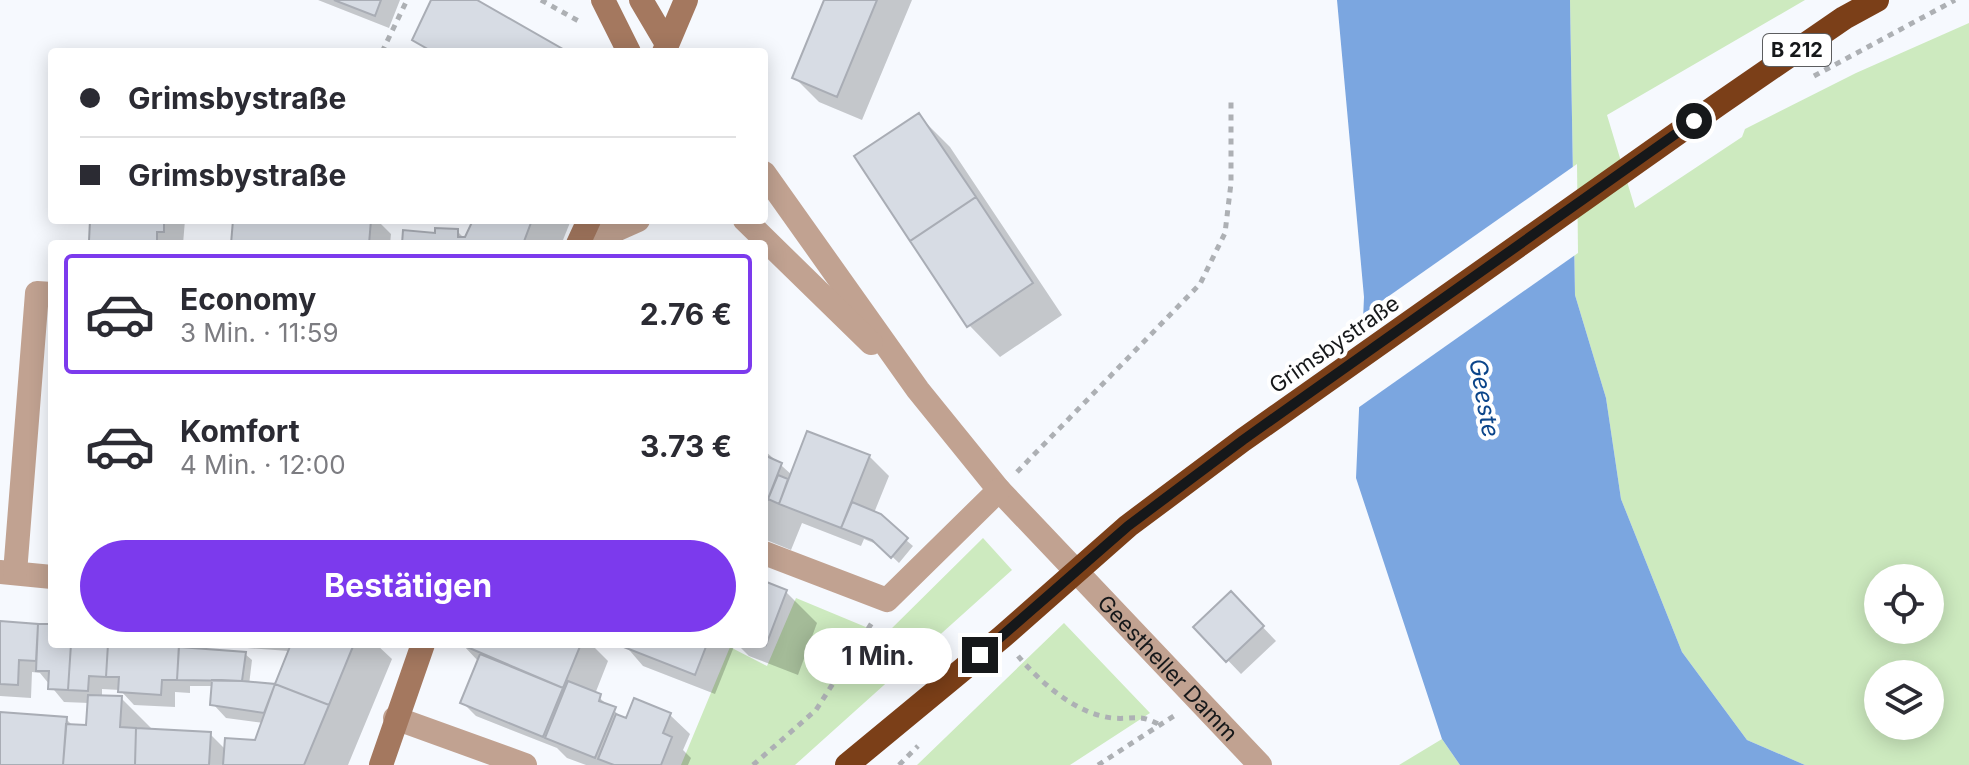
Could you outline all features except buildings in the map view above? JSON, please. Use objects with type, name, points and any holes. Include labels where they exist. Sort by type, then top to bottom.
[{"type":"highway","name":"Grimsbystraße","points":[[847,765],[1010,646],[1128,526],[1243,440],[1719,104],[1844,18],[1877,0]]},
{"type":"main road","points":[[603,0],[627,48]]},
{"type":"main road","points":[[641,0],[667,48]]},
{"type":"main road","points":[[668,48],[686,0]]},
{"type":"main road","points":[[381,765],[421,648]]},
{"type":"street","name":"Geestheller Damm","points":[[768,179],[918,390],[999,490],[1260,765]]},
{"type":"street","points":[[590,240],[628,224]]},
{"type":"street","name":"Geestheller Damm","points":[[749,224],[765,240]]},
{"type":"street","name":"Geestheller Damm","points":[[768,243],[918,390]]},
{"type":"street","points":[[48,294],[37,293],[7,572],[48,577]]},
{"type":"street","points":[[768,555],[887,600],[999,490]]},
{"type":"street","points":[[395,718],[525,765]]},
{"type":"path","points":[[384,48],[407,0]]},
{"type":"path","points":[[1842,62],[1955,0]]},
{"type":"path","points":[[999,490],[1200,284],[1225,233],[1231,183],[1231,100]]},
{"type":"path","points":[[753,765],[816,710],[887,600]]},
{"type":"path","points":[[1010,646],[1063,697],[1091,712],[1113,718],[1130,716],[1149,719],[1160,725]]},
{"type":"path","points":[[1098,765],[1198,701]]},
{"type":"green space","points":[[1570,0],[1805,0],[1607,115],[1635,208],[1742,137],[1745,129],[1856,73],[1969,23],[1969,765],[1805,765],[1747,740],[1682,652],[1621,499],[1606,398],[1575,295]]},
{"type":"green space","points":[[983,538],[1012,570],[795,765],[681,765],[730,648],[767,666],[796,598],[885,635]]},
{"type":"green space","points":[[1064,623],[1150,713],[1070,765],[917,765]]},
{"type":"green space","points":[[1442,739],[1460,765],[1399,765]]},
{"type":"water","name":"Geeste","points":[[1337,0],[1570,0],[1575,295],[1606,398],[1621,499],[1682,652],[1747,740],[1805,765],[1460,765],[1442,739],[1356,478],[1364,297]]},
{"type":"pier","points":[[1577,164],[1578,253],[1355,410],[1359,317]]},
{"type":"route","points":[[980,655],[1128,526],[1243,440],[1694,121]]}]
